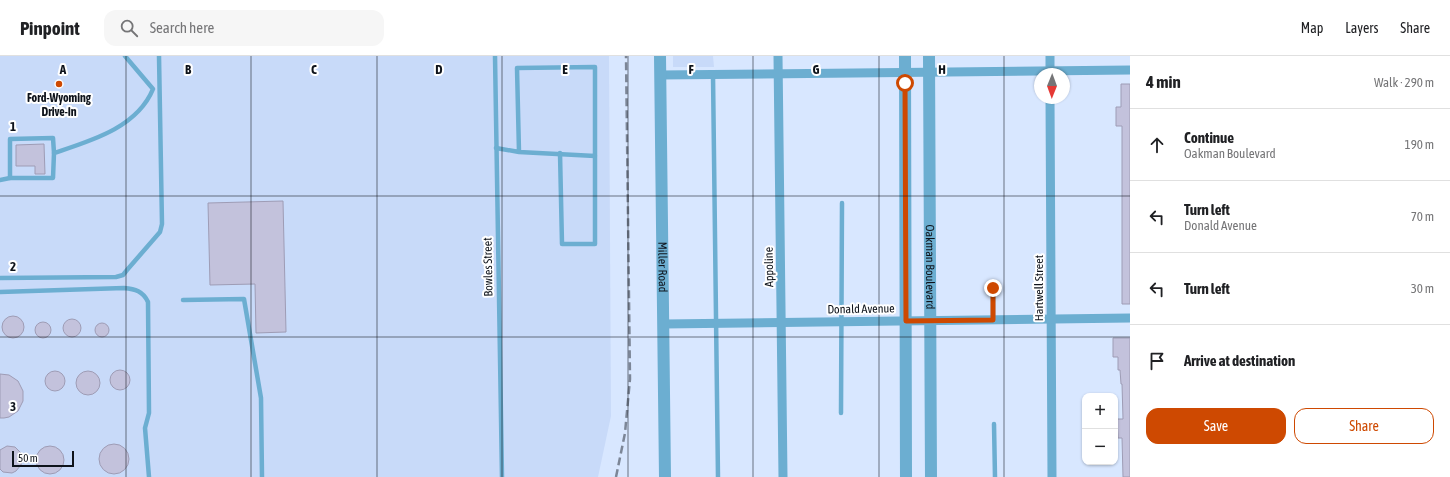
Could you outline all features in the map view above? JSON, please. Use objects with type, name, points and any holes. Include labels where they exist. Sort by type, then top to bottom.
[{"type":"street","name":"Miller Road","points":[[660,56],[665,477]]},
{"type":"street","name":"Appoline","points":[[778,56],[783,477]]},
{"type":"street","name":"Oakman Boulevard","points":[[905,56],[906,477]]},
{"type":"street","name":"Oakman Boulevard","points":[[929,56],[931,477]]},
{"type":"street","points":[[1050,56],[1050,68]]},
{"type":"street","points":[[1070,71],[1130,70]]},
{"type":"street","points":[[660,75],[1034,72]]},
{"type":"street","name":"Hartwell Street","points":[[1050,104],[1052,477]]},
{"type":"street","name":"Donald Avenue","points":[[664,324],[1130,318]]},
{"type":"lane","points":[[125,56],[153,89]]},
{"type":"lane","points":[[0,278],[116,277],[122,275],[127,270],[160,232],[162,224],[159,56]]},
{"type":"lane","name":"Bowles Street","points":[[494,56],[502,477]]},
{"type":"lane","points":[[519,152],[517,68],[595,67],[595,244],[562,244],[560,153]]},
{"type":"lane","points":[[713,75],[718,477]]},
{"type":"lane","points":[[54,153],[98,138],[119,126],[133,116],[149,97],[153,89],[159,87]]},
{"type":"lane","points":[[0,180],[10,178],[53,178],[53,138],[10,139],[10,178]]},
{"type":"lane","points":[[496,148],[519,152],[595,156]]},
{"type":"lane","points":[[841,413],[842,203]]},
{"type":"lane","points":[[0,292],[124,288],[134,289],[145,296],[148,302],[149,413],[145,428],[149,477]]},
{"type":"lane","points":[[993,288],[993,320]]},
{"type":"lane","points":[[183,300],[244,299],[261,398],[262,477]]},
{"type":"lane","points":[[994,424],[995,477]]},
{"type":"shaded area","points":[[0,56],[609,56],[611,416],[598,477],[0,477]]},
{"type":"shaded area","points":[[673,56],[713,56],[714,67],[673,67]]},
{"type":"building","points":[[1121,84],[1130,84],[1130,304],[1122,304],[1122,126],[1116,126],[1116,107],[1121,107]]},
{"type":"building","points":[[44,144],[45,174],[35,174],[35,166],[16,166],[16,145]]},
{"type":"building","points":[[283,201],[286,332],[256,333],[255,284],[210,285],[208,203]]},
{"type":"building","points":[[13,316],[17,317],[23,323],[23,331],[17,337],[13,338],[9,337],[3,331],[2,327],[3,323],[9,317]]},
{"type":"building","points":[[72,319],[76,320],[80,324],[80,332],[76,336],[72,337],[68,336],[64,332],[63,328],[64,324],[68,320]]},
{"type":"building","points":[[40,322],[46,322],[51,327],[49,336],[46,338],[40,338],[35,333],[35,327]]},
{"type":"building","points":[[102,323],[107,325],[109,330],[107,335],[102,337],[97,335],[95,330],[97,325]]},
{"type":"building","points":[[1113,338],[1130,338],[1130,477],[1123,477],[1122,438],[1118,438],[1118,419],[1123,419],[1122,384],[1120,370],[1118,370],[1118,357],[1113,357]]},
{"type":"building","points":[[120,370],[127,373],[130,380],[127,387],[120,390],[113,387],[110,380],[113,373]]},
{"type":"building","points":[[55,371],[62,374],[65,381],[62,388],[55,391],[48,388],[45,381],[48,374]]},
{"type":"building","points":[[88,371],[97,374],[100,383],[97,392],[88,395],[79,392],[76,383],[79,374]]},
{"type":"building","points":[[0,374],[9,375],[18,381],[23,391],[23,401],[18,411],[9,417],[4,418],[0,418]]},
{"type":"building","points":[[114,444],[120,445],[128,453],[128,465],[120,473],[114,474],[108,473],[100,465],[99,459],[100,453],[108,445]]},
{"type":"building","points":[[7,446],[15,447],[21,453],[22,457],[21,465],[12,473],[3,472],[0,469],[0,450]]},
{"type":"building","points":[[50,446],[60,450],[64,460],[60,470],[50,474],[40,470],[36,460],[40,450]]},
{"type":"railway","points":[[616,477],[625,433],[630,379],[626,56]]},
{"type":"place","name":"Ford-Wyoming Drive-In","points":[[59,84]]},
{"type":"route","points":[[905,83],[906,321],[993,320],[993,288]]}]
